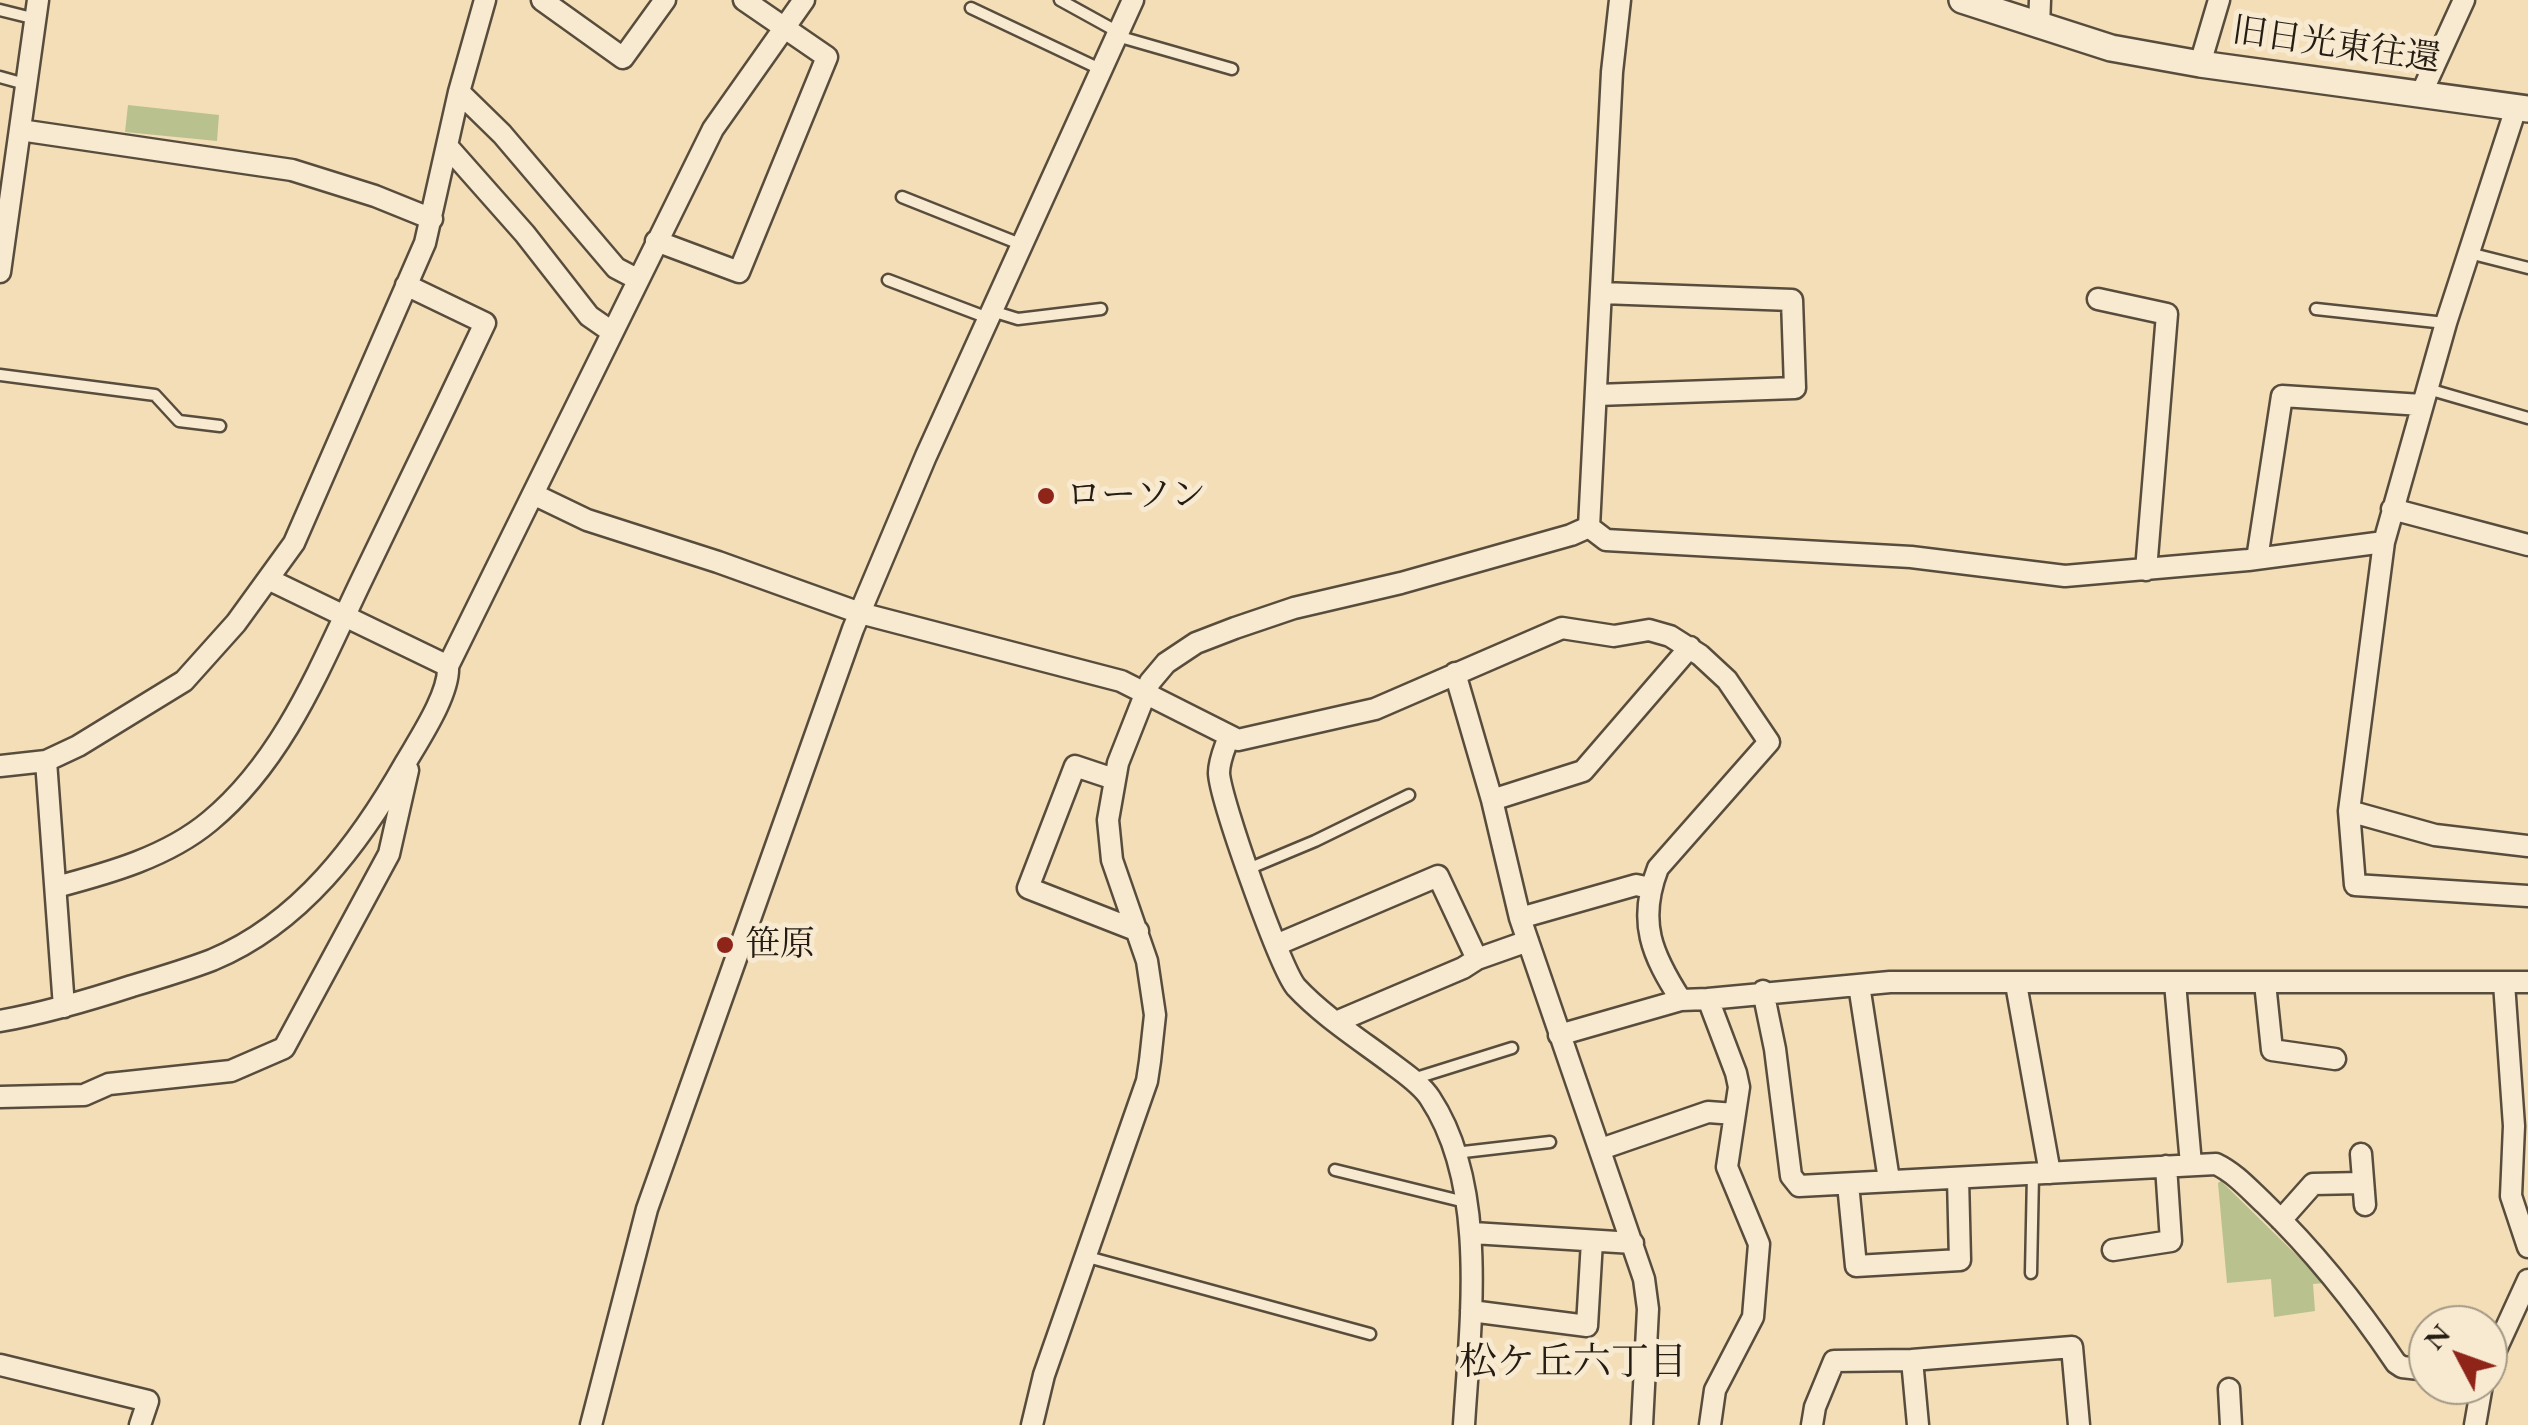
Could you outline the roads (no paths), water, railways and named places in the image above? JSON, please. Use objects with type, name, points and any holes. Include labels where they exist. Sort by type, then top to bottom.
[{"type":"street","points":[[0,766],[46,761],[184,681],[270,580],[304,526],[432,219],[459,92],[485,0]]},
{"type":"street","points":[[542,0],[623,58],[665,0]]},
{"type":"street","points":[[656,241],[739,272],[828,57],[744,0]]},
{"type":"street","points":[[0,1021],[64,1007],[214,959],[273,925],[341,860],[410,755],[449,678],[448,666],[713,129],[804,0]]},
{"type":"street","points":[[591,1425],[647,1209],[860,613],[1020,244],[1132,0]]},
{"type":"street","points":[[1588,527],[1612,72],[1620,0]]},
{"type":"street","name":"旧日光東往還","points":[[1962,0],[2111,48],[2522,108]]},
{"type":"street","points":[[2039,27],[2040,0]]},
{"type":"street","points":[[2200,64],[2219,0]]},
{"type":"street","points":[[2422,92],[2464,0]]},
{"type":"street","points":[[0,267],[6,186],[20,130],[37,10]]},
{"type":"street","points":[[459,92],[502,134],[616,268],[637,279]]},
{"type":"street","points":[[2522,108],[2446,323],[2392,509],[2384,542],[2349,812],[2354,885],[2528,896]]},
{"type":"street","points":[[20,130],[292,170],[432,219]]},
{"type":"street","points":[[448,148],[525,234],[589,316],[612,332]]},
{"type":"street","points":[[56,886],[100,875],[180,842],[230,803],[274,754],[486,323],[406,284]]},
{"type":"street","points":[[1597,395],[1795,388],[1792,300],[1602,293]]},
{"type":"street","points":[[2098,299],[2167,314],[2146,570]]},
{"type":"street","points":[[2257,559],[2282,396],[2425,397]]},
{"type":"street","points":[[533,494],[587,520],[860,613],[1122,680],[1238,740],[1375,709],[1562,628],[1614,636],[1649,630],[1670,636],[1690,647],[1727,680],[1769,742],[1658,868],[1650,888],[1652,950],[1681,1000]]},
{"type":"street","points":[[2392,509],[2528,545]]},
{"type":"street","points":[[1588,527],[1606,540],[1912,557],[2066,576],[2257,559],[2384,542]]},
{"type":"street","points":[[1032,1425],[1044,1374],[1147,1080],[1155,1015],[1147,961],[1110,850],[1108,820],[1114,779],[1146,692],[1166,663],[1196,642],[1294,608],[1401,583],[1588,527]]},
{"type":"street","points":[[270,580],[448,666]]},
{"type":"street","points":[[1492,800],[1583,771],[1690,647]]},
{"type":"street","points":[[1455,673],[1492,800],[1520,918],[1644,1279],[1648,1309],[1642,1425]]},
{"type":"street","points":[[1229,736],[1220,760],[1220,779],[1248,868],[1294,984],[1430,1097],[1454,1153],[1473,1233],[1464,1425]]},
{"type":"street","points":[[0,1097],[84,1095],[109,1084],[231,1072],[284,1048],[389,854],[410,755]]},
{"type":"street","points":[[46,761],[64,1007]]},
{"type":"street","points":[[1114,779],[1074,766],[1028,888],[1138,931]]},
{"type":"street","points":[[2349,812],[2435,835],[2528,846]]},
{"type":"street","points":[[1276,945],[1438,876],[1477,959]]},
{"type":"street","points":[[1520,918],[1636,885],[1650,888]]},
{"type":"street","points":[[1336,1022],[1477,959],[1528,941]]},
{"type":"street","points":[[1560,1035],[1681,1000],[1859,984],[2528,982]]},
{"type":"street","points":[[2175,983],[2191,1164]]},
{"type":"street","points":[[2265,983],[2272,1050],[2335,1059]]},
{"type":"street","points":[[2504,983],[2514,1126],[2512,1196],[2527,1238]]},
{"type":"street","points":[[1859,984],[1889,1180]]},
{"type":"street","points":[[2016,984],[2041,1174]]},
{"type":"street","points":[[1764,991],[1790,1176],[1800,1186],[2216,1164],[2229,1170],[2332,1274],[2396,1363],[2408,1368]]},
{"type":"street","points":[[1708,998],[1738,1087],[1726,1167],[1759,1244],[1753,1317],[1715,1390],[1710,1425]]},
{"type":"street","points":[[1602,1150],[1708,1112],[1735,1114]]},
{"type":"street","points":[[2361,1154],[2364,1205]]},
{"type":"street","points":[[2113,1250],[2172,1240],[2166,1166]]},
{"type":"street","points":[[1848,1184],[1856,1266],[1960,1260],[1958,1178]]},
{"type":"street","points":[[2281,1220],[2313,1184],[2361,1183]]},
{"type":"street","points":[[1473,1233],[1633,1243]]},
{"type":"street","points":[[1471,1311],[1588,1326],[1592,1241]]},
{"type":"street","points":[[2521,1313],[2528,1280]]},
{"type":"street","points":[[1812,1425],[1814,1407],[1834,1361],[1912,1360],[2072,1346],[2080,1425]]},
{"type":"street","points":[[1912,1360],[1918,1425]]},
{"type":"street","points":[[0,1365],[148,1401],[140,1425]]},
{"type":"street","points":[[2229,1390],[2231,1425]]},
{"type":"lane","points":[[1060,0],[1118,34],[1232,69]]},
{"type":"lane","points":[[971,8],[1100,69]]},
{"type":"lane","points":[[0,10],[37,10]]},
{"type":"lane","points":[[0,76],[25,84]]},
{"type":"lane","points":[[902,197],[1020,244]]},
{"type":"lane","points":[[2469,254],[2528,268]]},
{"type":"lane","points":[[888,280],[1018,320],[1102,309]]},
{"type":"lane","points":[[2316,310],[2446,323]]},
{"type":"lane","points":[[0,375],[155,396],[179,421],[220,426]]},
{"type":"lane","points":[[2425,397],[2528,418]]},
{"type":"lane","points":[[1248,868],[1315,842],[1409,795]]},
{"type":"lane","points":[[1412,1079],[1512,1048]]},
{"type":"lane","points":[[1454,1153],[1550,1142]]},
{"type":"lane","points":[[1335,1170],[1465,1202]]},
{"type":"lane","points":[[2031,1273],[2041,1174]]},
{"type":"lane","points":[[1084,1256],[1370,1334]]},
{"type":"place","name":"ローソン","points":[[1046,496]]},
{"type":"place","name":"笹原","points":[[725,945]]},
{"type":"district","name":"松ケ丘六丁目","points":[[1573,1364]]}]
